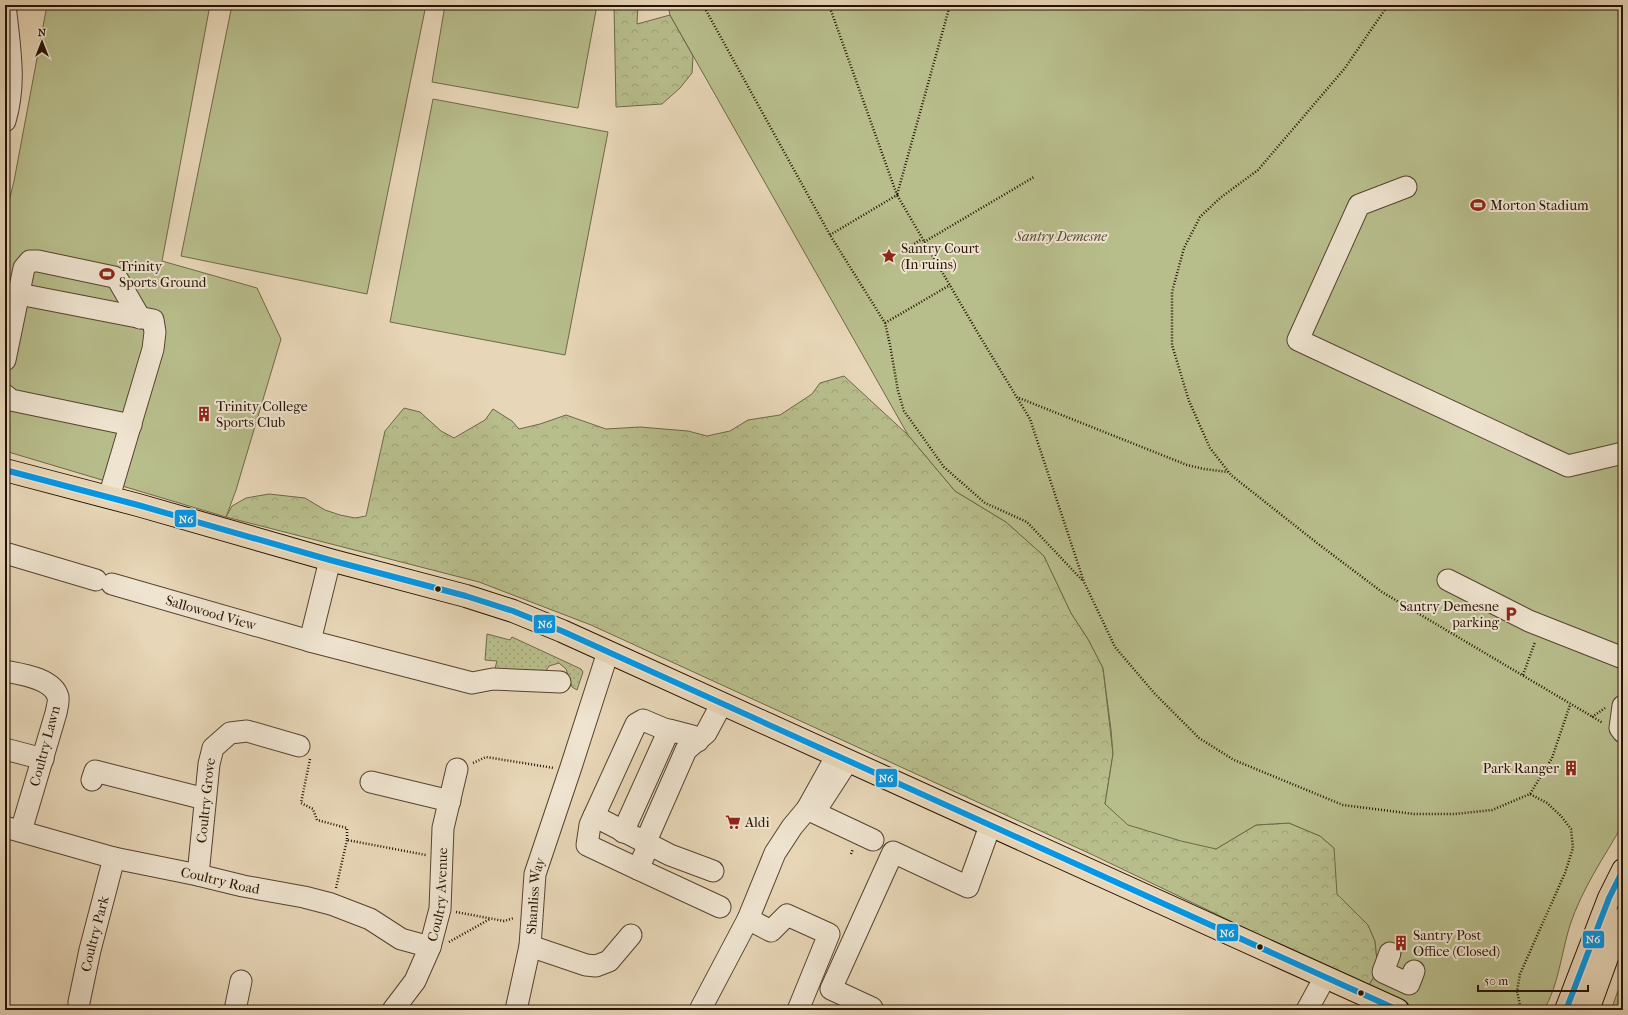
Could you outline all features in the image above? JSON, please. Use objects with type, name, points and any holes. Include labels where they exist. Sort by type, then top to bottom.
[{"type":"main road","points":[[5,470],[466,596],[513,611],[606,659],[721,704],[1393,1008]]},
{"type":"main road","points":[[1566,1010],[1609,898],[1623,870]]},
{"type":"main road","points":[[1588,1010],[1608,952],[1623,918]]},
{"type":"street","points":[[5,121],[12,90],[12,65],[6,13]]},
{"type":"street","points":[[1406,187],[1359,205],[1298,340],[1568,466],[1623,453]]},
{"type":"street","points":[[5,360],[24,268],[30,261],[114,277],[118,280],[140,318]]},
{"type":"street","points":[[19,294],[153,320],[154,343],[109,498]]},
{"type":"street","points":[[5,395],[11,400],[131,425]]},
{"type":"street","name":"Sallowood View","points":[[5,554],[310,641],[472,683],[493,679],[560,682]]},
{"type":"street","points":[[310,641],[330,560]]},
{"type":"street","points":[[1448,580],[1529,621],[1623,658]]},
{"type":"street","name":"Shanliss Way","points":[[516,1010],[530,946],[536,874],[572,768],[606,659]]},
{"type":"street","name":"Coultry Lawn","points":[[5,671],[36,677],[52,688],[58,697],[56,713],[43,759],[13,829]]},
{"type":"street","points":[[638,868],[646,851],[646,842],[686,750],[706,733],[721,704]]},
{"type":"street","points":[[1622,730],[1623,706]]},
{"type":"street","points":[[698,741],[692,736],[669,731],[643,720],[636,724],[590,824],[587,845],[720,907]]},
{"type":"street","name":"Coultry Grove","points":[[198,875],[209,764],[213,748],[230,733],[247,731],[299,746]]},
{"type":"street","points":[[623,832],[669,731]]},
{"type":"street","points":[[5,749],[43,759]]},
{"type":"street","points":[[700,1010],[748,919],[775,853],[792,827],[807,809],[842,759]]},
{"type":"street","name":"Coultry Avenue","points":[[393,1010],[415,981],[438,946],[444,828],[457,769]]},
{"type":"street","points":[[92,780],[95,771],[205,799]]},
{"type":"street","points":[[371,782],[450,801]]},
{"type":"street","points":[[807,809],[873,840]]},
{"type":"street","points":[[594,816],[670,855],[713,871]]},
{"type":"street","points":[[872,1010],[872,1008],[831,990],[893,852],[968,887],[990,826]]},
{"type":"street","name":"Coultry Road","points":[[13,829],[114,858],[332,904],[370,919],[401,939],[438,946]]},
{"type":"street","name":"Coultry Park","points":[[79,1010],[79,1002],[90,950],[114,858]]},
{"type":"street","points":[[748,919],[771,931],[787,915],[829,934],[798,1010]]},
{"type":"street","name":"Shanliss Way","points":[[530,946],[586,965],[596,966],[609,961],[631,935]]},
{"type":"street","points":[[1390,953],[1382,972],[1406,975],[1393,1008]]},
{"type":"street","points":[[1307,1010],[1326,977]]},
{"type":"street","points":[[236,1010],[241,981]]},
{"type":"path","points":[[704,5],[830,235],[885,323],[898,392],[904,411],[944,468],[985,503],[1028,522],[1084,582]]},
{"type":"path","points":[[829,5],[897,195],[978,335],[1030,419],[1084,582],[1115,647],[1156,694],[1199,738],[1234,760],[1343,805],[1414,814],[1455,814],[1492,810],[1530,794],[1552,758],[1570,705]]},
{"type":"path","points":[[830,235],[897,195],[950,5]]},
{"type":"path","points":[[1388,5],[1345,68],[1258,170],[1220,198],[1200,217],[1184,248],[1172,292],[1172,345],[1188,401],[1210,448],[1228,472],[1382,592],[1570,705],[1612,728],[1622,730]]},
{"type":"path","points":[[904,250],[923,241],[1034,177]]},
{"type":"path","points":[[885,323],[950,285]]},
{"type":"path","points":[[1018,398],[1187,465],[1228,472]]},
{"type":"path","points":[[1523,676],[1541,626]]},
{"type":"path","points":[[299,746],[310,758],[302,803],[313,809],[317,820],[348,828],[347,840],[332,904]]},
{"type":"path","points":[[457,769],[486,757],[560,769]]},
{"type":"path","points":[[1521,1010],[1516,991],[1520,974],[1565,873],[1573,848],[1571,829],[1561,816],[1547,803],[1530,794]]},
{"type":"path","points":[[347,840],[442,858]]},
{"type":"path","points":[[440,909],[504,921],[518,918]]},
{"type":"path","points":[[438,946],[490,918]]},
{"type":"green space","name":"Trinity Sports Ground","points":[[47,5],[210,5],[162,261],[257,288],[281,339],[236,490],[226,517],[5,451],[5,217],[14,181]]},
{"type":"green space","points":[[232,5],[426,5],[367,294],[181,256]]},
{"type":"green space","points":[[445,5],[597,5],[578,108],[432,82]]},
{"type":"green space","points":[[614,5],[638,5],[637,24],[670,15],[693,56],[692,73],[680,88],[662,104],[616,107]]},
{"type":"green space","name":"Santry Demesne","points":[[668,5],[1623,5],[1623,824],[1594,873],[1575,912],[1570,925],[1553,990],[1544,1010],[1420,1010],[1368,987],[1378,970],[1375,941],[1368,925],[1337,894],[1334,848],[1320,836],[1289,823],[1256,825],[1216,849],[1181,841],[1128,825],[1105,804],[1113,754],[1103,668],[1088,639],[1071,613],[1044,556],[1006,522],[955,491],[908,435],[670,15]]},
{"type":"green space","points":[[433,99],[608,132],[565,355],[390,322]]},
{"type":"green space","points":[[844,376],[908,435],[955,491],[1006,522],[1044,556],[1071,613],[1088,639],[1103,668],[1113,754],[1105,804],[1216,849],[1256,825],[1289,823],[1320,836],[1334,848],[1354,910],[1368,925],[1375,941],[1378,970],[1368,987],[1093,855],[591,625],[479,582],[226,517],[232,506],[246,498],[269,494],[305,498],[325,510],[340,515],[355,518],[366,516],[385,431],[404,408],[420,412],[441,431],[454,438],[485,420],[493,409],[512,421],[519,429],[540,424],[566,415],[606,429],[640,427],[688,431],[707,436],[730,431],[748,420],[780,415],[812,394],[820,383]]},
{"type":"green space","points":[[487,634],[510,640],[512,637],[581,669],[583,672],[577,690],[572,687],[566,669],[559,663],[549,666],[542,677],[494,672],[497,661],[485,660]]},
{"type":"green space","points":[[1623,977],[1623,1010],[1611,1010]]},
{"type":"transit line","name":"N6","points":[[5,470],[138,505],[330,560],[466,596],[513,611],[562,631],[1398,1010]]},
{"type":"transit line","name":"N6","points":[[1566,1010],[1609,898],[1623,870]]},
{"type":"place","name":"Morton Stadium","points":[[1478,205]]},
{"type":"place","name":"Santry Court (In ruins)","points":[[889,256]]},
{"type":"place","name":"Trinity Sports Ground","points":[[107,274]]},
{"type":"place","name":"Trinity College Sports Club","points":[[204,414]]},
{"type":"place","name":"Santry Demesne parking","points":[[1511,614]]},
{"type":"place","name":"Park Ranger","points":[[1571,768]]},
{"type":"place","name":"Aldi","points":[[733,822]]},
{"type":"place","name":"Santry Post Office (Closed)","points":[[1401,943]]}]
